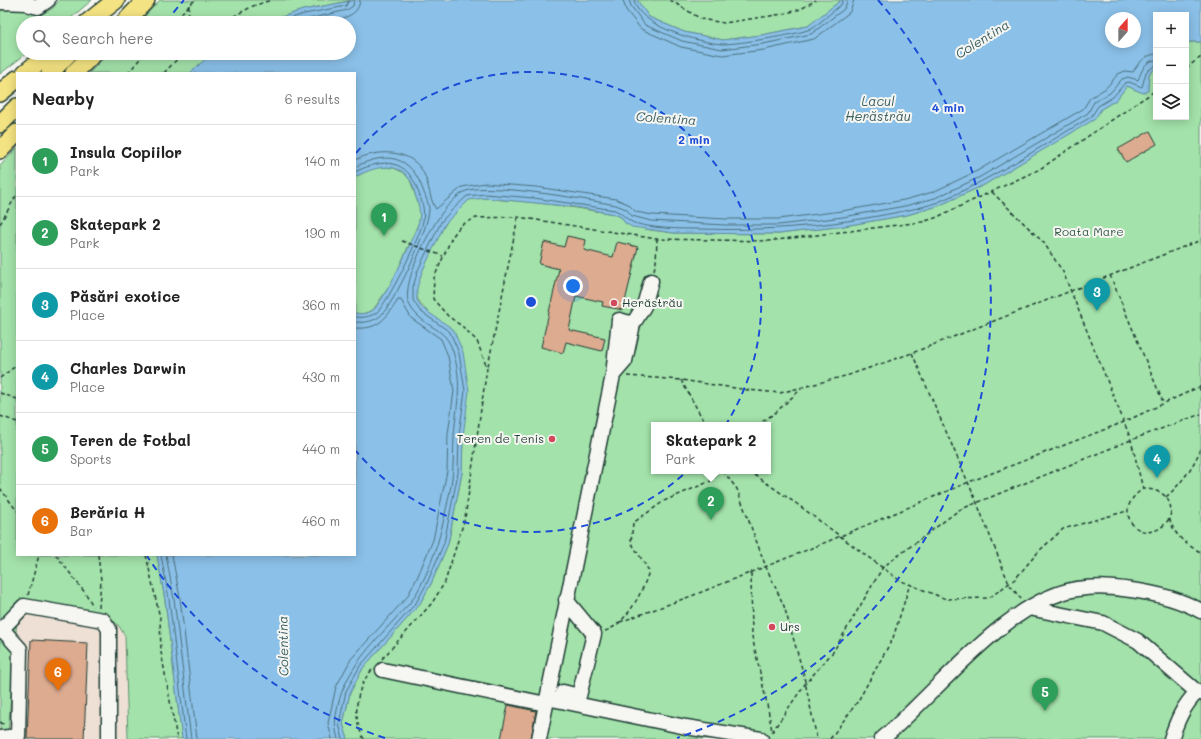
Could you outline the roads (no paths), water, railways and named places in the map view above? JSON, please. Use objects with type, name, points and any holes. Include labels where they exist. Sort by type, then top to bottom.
[{"type":"main road","points":[[96,16],[116,0]]},
{"type":"main road","points":[[106,16],[121,0]]},
{"type":"main road","points":[[131,16],[146,0]]},
{"type":"main road","points":[[26,72],[41,60]]},
{"type":"main road","points":[[51,72],[63,60]]},
{"type":"main road","points":[[75,72],[87,60]]},
{"type":"main road","points":[[0,93],[16,80]]},
{"type":"main road","points":[[0,124],[16,108]]},
{"type":"main road","points":[[0,150],[16,134]]},
{"type":"lane","points":[[0,2],[26,1],[38,6],[48,0]]},
{"type":"lane","points":[[539,739],[566,600],[613,375],[625,361],[633,324],[644,306],[651,281]]},
{"type":"lane","points":[[882,739],[1002,626],[1029,608],[1054,596],[1076,589],[1097,587],[1140,591],[1169,599],[1201,611]]},
{"type":"lane","points":[[547,697],[579,696],[594,634],[566,600]]},
{"type":"lane","points":[[0,738],[18,736],[20,649],[1,630],[24,606],[103,620],[109,628],[109,739]]},
{"type":"lane","points":[[1029,608],[1103,623],[1138,641],[1199,693],[1187,702],[1181,712],[1171,739]]},
{"type":"lane","points":[[378,667],[547,697],[686,727],[766,735]]},
{"type":"water","name":"Lacul Herăstrău","points":[[355,0],[637,0],[649,17],[684,32],[723,40],[761,35],[808,26],[841,0],[1201,0],[1201,42],[1189,42],[1189,12],[1153,12],[1153,71],[1149,74],[1148,91],[1143,93],[1127,86],[1116,100],[1101,109],[1095,119],[984,185],[938,206],[907,215],[844,226],[779,234],[674,233],[632,227],[625,223],[621,217],[614,214],[576,207],[485,198],[469,200],[445,224],[422,272],[417,288],[417,300],[422,308],[453,329],[463,352],[469,391],[463,436],[462,473],[448,544],[431,584],[419,605],[363,668],[350,693],[343,724],[348,739],[182,739],[165,600],[157,556],[356,556],[356,313],[362,314],[369,312],[378,305],[399,268],[412,240],[417,229],[420,214],[413,187],[405,173],[391,167],[384,167],[376,168],[356,177],[356,72],[191,72],[204,60],[356,60],[356,16],[285,16],[303,10]]},
{"type":"place","name":"Insula Copiilor","points":[[384,236]]},
{"type":"place","name":"Herăstrău","points":[[614,303]]},
{"type":"place","name":"Păsări exotice","points":[[1097,311]]},
{"type":"place","name":"Teren de Tenis","points":[[552,439]]},
{"type":"place","name":"Charles Darwin","points":[[1157,478]]},
{"type":"place","name":"Skatepark 2","points":[[711,520]]},
{"type":"place","name":"Urs","points":[[772,627]]},
{"type":"place","name":"Berăria H","points":[[58,691]]},
{"type":"place","name":"Teren de Fotbal","points":[[1045,711]]},
{"type":"water label","name":"Colentina","points":[[982,39]]},
{"type":"water label","name":"Colentina","points":[[666,118]]},
{"type":"water label","name":"Colentina","points":[[283,646]]},
{"type":"park label","name":"Roata Mare","points":[[1089,232]]}]
